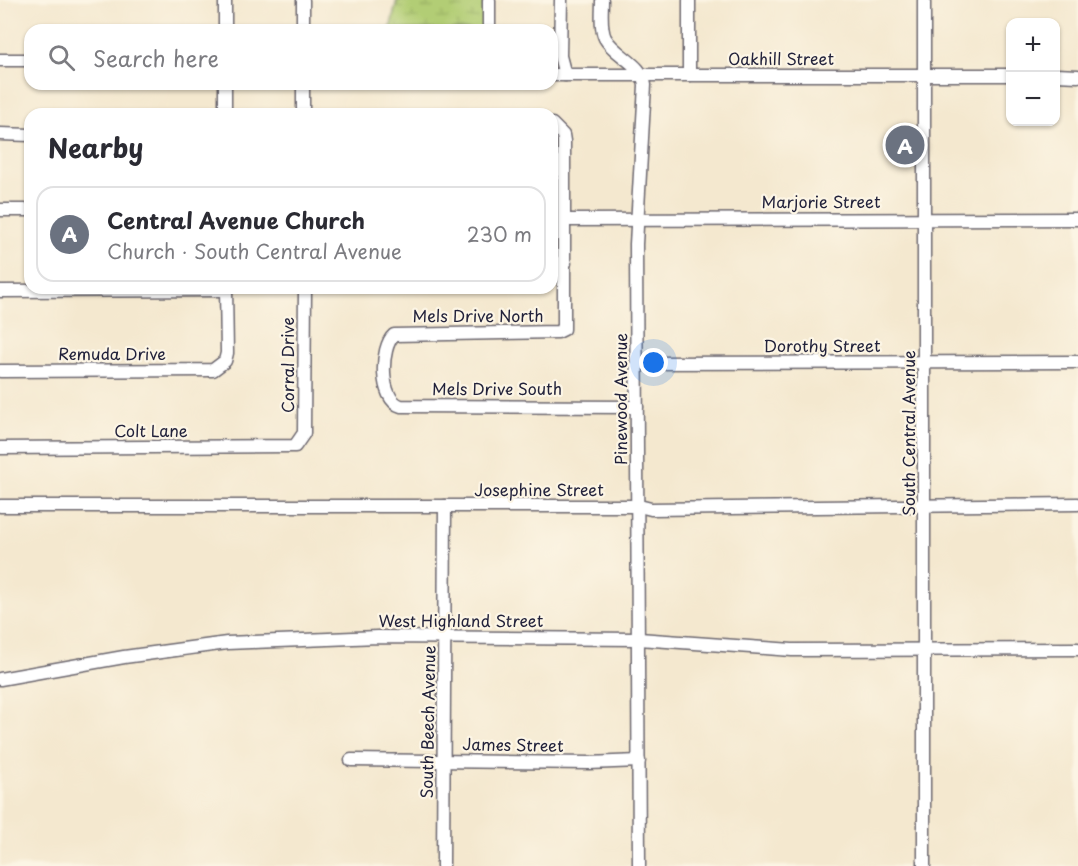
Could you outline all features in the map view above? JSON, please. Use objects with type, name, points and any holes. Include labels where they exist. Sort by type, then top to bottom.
[{"type":"street","points":[[225,0],[225,24]]},
{"type":"street","points":[[303,0],[303,24]]},
{"type":"street","points":[[489,0],[489,24]]},
{"type":"street","points":[[561,0],[560,56],[565,75]]},
{"type":"street","points":[[602,0],[602,27],[606,39],[644,76]]},
{"type":"street","points":[[689,0],[689,75]]},
{"type":"street","name":"South Central Avenue","points":[[924,0],[926,505],[924,866]]},
{"type":"street","points":[[0,60],[24,60]]},
{"type":"street","name":"Oakhill Street","points":[[558,75],[1006,75]]},
{"type":"street","points":[[1060,75],[1078,76]]},
{"type":"street","name":"Pinewood Avenue","points":[[639,866],[637,219],[644,76]]},
{"type":"street","points":[[225,90],[225,108]]},
{"type":"street","points":[[303,90],[303,108]]},
{"type":"street","points":[[558,130],[563,135],[558,194],[564,220],[565,263],[558,263]]},
{"type":"street","points":[[0,135],[24,135]]},
{"type":"street","points":[[0,210],[24,210]]},
{"type":"street","name":"Marjorie Street","points":[[564,220],[1078,219]]},
{"type":"street","name":"Mels Drive North","points":[[386,370],[386,347],[389,339],[402,332],[558,332],[564,329],[565,263]]},
{"type":"street","points":[[0,291],[24,291]]},
{"type":"street","name":"Remuda Drive","points":[[0,371],[213,370],[223,364],[227,353],[226,294]]},
{"type":"street","name":"Corral Drive","points":[[301,441],[304,434],[305,294]]},
{"type":"street","name":"Dorothy Street","points":[[638,363],[1078,362]]},
{"type":"street","name":"Mels Drive South","points":[[386,370],[387,396],[395,404],[401,405],[637,407]]},
{"type":"street","name":"Colt Lane","points":[[0,448],[290,448],[301,441]]},
{"type":"street","name":"Josephine Street","points":[[0,506],[639,506],[651,509],[1078,504]]},
{"type":"street","name":"South Beech Avenue","points":[[443,866],[445,506]]},
{"type":"street","name":"West Highland Street","points":[[0,679],[124,657],[226,644],[378,637],[639,639],[757,649],[1078,649]]},
{"type":"street","name":"James Street","points":[[351,760],[589,763],[639,761]]},
{"type":"green space","points":[[397,0],[484,0],[484,24],[391,24]]},
{"type":"place","name":"Central Avenue Church","points":[[905,145]]}]
